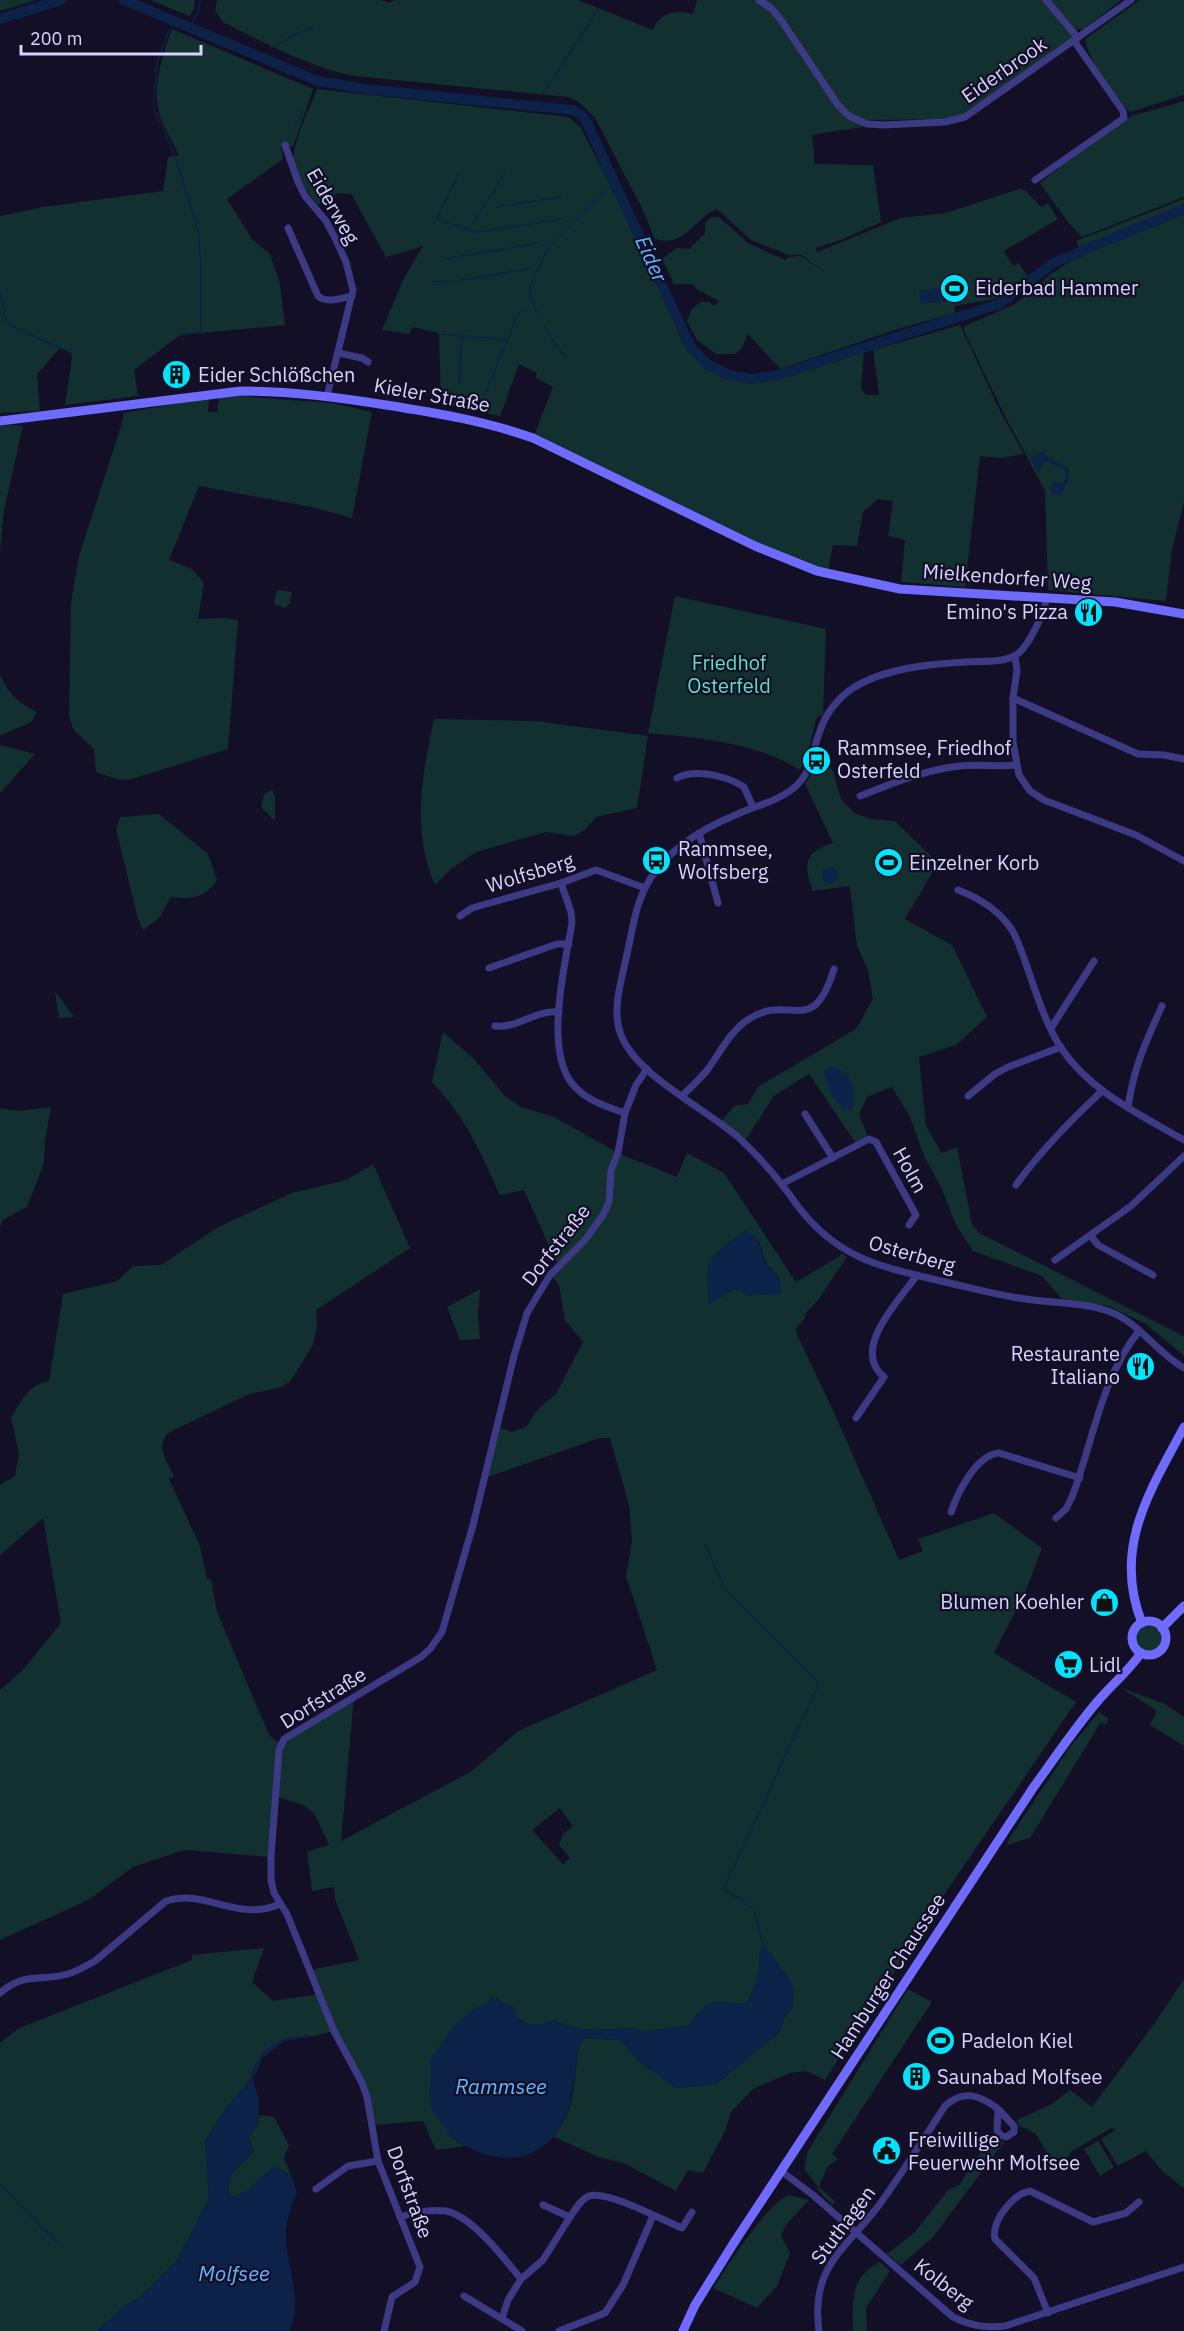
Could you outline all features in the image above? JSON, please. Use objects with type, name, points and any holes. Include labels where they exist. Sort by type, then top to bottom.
[{"type":"street","name":"Eiderbrook","points":[[759,0],[772,9],[781,20],[838,105],[849,116],[867,124],[945,122],[965,117],[1131,0]]},
{"type":"street","points":[[1035,180],[1125,117],[1076,39],[1046,0]]},
{"type":"street","name":"Eiderweg","points":[[285,146],[305,196],[326,221],[335,238],[353,290],[327,396]]},
{"type":"street","points":[[288,228],[318,296],[329,301],[352,296]]},
{"type":"street","points":[[338,352],[362,358],[368,362]]},
{"type":"street","name":"Kieler Straße","points":[[0,421],[225,391],[279,391],[442,413],[496,425],[533,438],[755,546],[788,561],[828,573]]},
{"type":"street","name":"Mielkendorfer Weg","points":[[828,573],[900,589],[1139,605],[1184,614]]},
{"type":"street","points":[[1046,598],[1046,606],[1030,638],[1015,656],[1017,670],[1013,698],[1013,742],[1023,782],[1038,797],[1136,835],[1184,861]]},
{"type":"street","name":"Osterberg","points":[[1015,656],[992,661],[923,667],[883,675],[855,687],[843,696],[821,726],[810,767],[803,778],[789,791],[699,833],[664,861],[645,888],[636,912],[617,1014],[618,1025],[632,1056],[741,1140],[782,1184],[811,1223],[834,1243],[867,1260],[917,1275],[1015,1298],[1107,1311],[1140,1331],[1174,1362],[1184,1368]]},
{"type":"street","points":[[1013,698],[1138,754],[1164,755],[1184,759]]},
{"type":"street","points":[[860,796],[939,769],[977,765],[1017,765]]},
{"type":"street","points":[[677,778],[688,774],[717,776],[730,780],[744,787],[753,807]]},
{"type":"street","points":[[699,833],[718,903]]},
{"type":"street","name":"Wolfsberg","points":[[460,916],[472,908],[561,883],[596,870],[645,888]]},
{"type":"street","points":[[561,883],[572,917],[559,1012],[558,1044],[564,1072],[575,1088],[591,1100],[625,1113],[636,1085],[647,1069]]},
{"type":"street","points":[[958,890],[977,898],[994,911],[1012,930],[1060,1047],[1079,1070],[1101,1092],[1184,1140]]},
{"type":"street","points":[[489,968],[557,944],[569,944]]},
{"type":"street","points":[[1051,1028],[1094,962]]},
{"type":"street","points":[[683,1095],[706,1071],[735,1030],[748,1019],[760,1012],[805,1011],[813,1007],[826,993],[834,969]]},
{"type":"street","points":[[1128,1108],[1132,1079],[1140,1054],[1162,1006]]},
{"type":"street","points":[[495,1026],[504,1027],[548,1012],[559,1012]]},
{"type":"street","points":[[968,1096],[995,1074],[1008,1067],[1060,1047]]},
{"type":"street","points":[[1016,1185],[1061,1130],[1101,1092]]},
{"type":"street","name":"Dorfstraße","points":[[384,2331],[392,2297],[416,2282],[420,2266],[378,2161],[368,2097],[334,2031],[287,1914],[274,1893],[271,1880],[271,1857],[280,1745],[284,1739],[420,1657],[438,1639],[473,1525],[514,1356],[527,1313],[550,1275],[585,1240],[603,1215],[609,1202],[611,1170],[618,1154],[625,1113]]},
{"type":"street","points":[[805,1114],[833,1158]]},
{"type":"street","name":"Holm","points":[[782,1184],[869,1139],[876,1142],[916,1215],[909,1225]]},
{"type":"street","points":[[1055,1260],[1131,1206],[1180,1167],[1184,1156]]},
{"type":"street","points":[[1090,1236],[1098,1245],[1153,1275]]},
{"type":"street","points":[[856,1418],[884,1377],[872,1364],[871,1351],[876,1334],[917,1275]]},
{"type":"street","points":[[1056,1518],[1066,1509],[1080,1478],[1106,1394],[1123,1357],[1140,1331]]},
{"type":"street","points":[[1142,1623],[1133,1592],[1135,1530],[1145,1504],[1184,1427]]},
{"type":"street","points":[[951,1512],[957,1495],[973,1472],[986,1456],[993,1454],[999,1453],[1044,1465],[1080,1478]]},
{"type":"street","points":[[1162,1628],[1184,1606]]},
{"type":"street","points":[[1152,1622],[1162,1628],[1166,1638],[1162,1649],[1152,1655],[1141,1653],[1134,1647],[1132,1638],[1135,1629],[1142,1623],[1152,1622]]},
{"type":"street","name":"Hamburger Chaussee","points":[[683,2331],[707,2285],[1039,1780],[1078,1724],[1127,1672],[1141,1653]]},
{"type":"street","points":[[0,1993],[16,1981],[50,1977],[81,1969],[95,1961],[166,1900],[178,1897],[191,1898],[253,1911],[267,1910],[280,1904]]},
{"type":"street","name":"Stuthagen","points":[[819,2331],[817,2310],[819,2291],[827,2269],[881,2203],[945,2106],[960,2095],[970,2095],[981,2098],[998,2109]]},
{"type":"street","points":[[316,2189],[348,2166],[378,2161]]},
{"type":"street","name":"Kolberg","points":[[781,2171],[856,2232],[953,2317],[972,2328],[1005,2326],[1184,2267]]},
{"type":"street","points":[[1048,2313],[1034,2278],[995,2239],[994,2230],[998,2219],[1019,2194],[1030,2191],[1093,2222],[1126,2213],[1138,2202]]},
{"type":"street","points":[[501,2318],[521,2278],[543,2260],[570,2217],[583,2200],[590,2196],[606,2195],[682,2228],[692,2212]]},
{"type":"street","points":[[543,2205],[570,2217]]},
{"type":"street","points":[[400,2217],[420,2211],[448,2212],[473,2226],[499,2251],[521,2278]]},
{"type":"street","points":[[559,2331],[605,2313],[623,2285],[653,2216]]},
{"type":"street","points":[[464,2296],[522,2331]]},
{"type":"green space","points":[[0,0],[36,0],[0,11]]},
{"type":"green space","points":[[150,0],[195,0],[194,9],[189,16]]},
{"type":"green space","points":[[217,0],[381,0],[390,3],[394,0],[578,0],[653,30],[659,19],[669,14],[680,12],[693,14],[697,0],[1121,0],[1084,29],[1078,29],[1071,39],[965,114],[945,119],[869,120],[862,127],[812,135],[815,164],[873,165],[881,222],[841,240],[816,248],[817,252],[901,218],[946,213],[1019,189],[1025,190],[1041,207],[1048,203],[1058,219],[1004,251],[1013,266],[1019,263],[1028,277],[995,299],[954,306],[955,313],[898,329],[780,369],[748,334],[742,348],[735,354],[716,354],[697,340],[687,322],[691,310],[700,302],[709,302],[714,306],[719,301],[698,290],[692,284],[674,284],[662,259],[677,248],[689,249],[705,233],[705,223],[712,217],[719,217],[748,243],[785,260],[788,257],[801,256],[827,274],[802,255],[789,255],[751,240],[717,209],[675,240],[655,239],[642,208],[595,118],[579,102],[568,97],[354,76],[336,71],[286,53],[223,22],[215,11]]},
{"type":"green space","points":[[1140,0],[1184,0],[1184,95],[1130,112],[1097,68],[1085,39]]},
{"type":"green space","points":[[172,29],[313,89],[293,147],[281,145],[283,159],[227,199],[252,239],[270,254],[280,284],[285,325],[180,335],[134,370],[138,396],[65,405],[72,357],[71,353],[60,348],[37,374],[40,411],[0,413],[0,216],[43,207],[163,191],[168,157],[179,155],[163,123],[157,102],[160,70]]},
{"type":"green space","points":[[317,89],[569,117],[581,128],[610,184],[683,344],[705,366],[724,378],[751,383],[780,377],[864,351],[861,389],[866,395],[879,395],[873,350],[960,325],[1000,411],[1024,454],[1002,458],[980,456],[965,587],[901,582],[905,540],[888,536],[893,501],[878,499],[863,512],[857,546],[833,545],[828,573],[817,571],[533,438],[553,387],[536,378],[537,373],[519,364],[500,416],[441,403],[439,333],[413,327],[409,334],[382,330],[404,278],[423,246],[386,257],[351,194],[338,193],[318,205],[296,171],[293,158],[295,148]]},
{"type":"green space","points":[[1184,101],[1184,197],[1082,237],[1067,221],[1040,183],[1132,116]]},
{"type":"green space","points":[[1184,199],[1184,502],[1172,549],[1166,601],[1048,590],[1045,491],[964,331],[965,326],[1015,304],[1052,273],[1081,255],[1076,241]],"holes":[[[1046,450],[1046,456],[1069,471],[1068,482],[1052,494],[1051,485],[1063,483],[1067,477],[1064,470],[1045,460],[1038,472],[1031,459],[1032,456]]]},
{"type":"green space","points":[[239,396],[332,403],[372,412],[352,518],[311,507],[199,486],[169,560],[192,569],[204,583],[198,619],[238,620],[228,749],[129,780],[117,779],[96,772],[94,749],[74,730],[69,717],[71,603],[79,556],[123,420],[123,413],[209,398],[208,412],[217,412],[219,397]]},
{"type":"green space","points":[[0,426],[23,426],[4,510],[0,552]]},
{"type":"green space","points":[[277,590],[292,592],[290,603],[285,608],[274,604]]},
{"type":"green space","name":"Friedhof Osterfeld","points":[[675,596],[826,629],[823,714],[816,719],[808,753],[800,770],[746,747],[648,733]]},
{"type":"green space","points":[[0,675],[15,697],[37,712],[31,722],[0,736]]},
{"type":"green space","points":[[434,719],[535,721],[648,736],[637,808],[596,817],[586,829],[574,836],[546,832],[476,852],[451,869],[435,885],[423,844],[421,823],[423,782]]},
{"type":"green space","points":[[0,745],[35,754],[0,793]]},
{"type":"green space","points":[[818,756],[833,771],[841,799],[854,813],[871,819],[895,821],[938,863],[905,919],[952,945],[987,1017],[956,1045],[919,1057],[926,1126],[942,1153],[957,1147],[972,1224],[979,1233],[1184,1336],[1184,1356],[1146,1324],[1109,1306],[1062,1299],[1042,1276],[973,1251],[956,1225],[941,1187],[924,1156],[910,1117],[892,1087],[867,1097],[859,1115],[869,1139],[857,1145],[809,1074],[774,1096],[744,1142],[720,1123],[734,1106],[748,1104],[759,1086],[856,1029],[873,999],[868,970],[857,946],[850,886],[813,891],[808,874],[807,867],[811,855],[823,846],[833,843],[805,784],[816,766]]},
{"type":"green space","points":[[272,790],[275,795],[275,821],[261,807],[264,794]]},
{"type":"green space","points":[[159,814],[208,854],[217,880],[203,894],[192,898],[171,897],[159,918],[143,930],[138,919],[116,829],[120,817]]},
{"type":"green space","points":[[55,991],[74,1017],[59,1018]]},
{"type":"green space","points":[[443,1032],[474,1059],[505,1096],[521,1107],[554,1117],[618,1153],[677,1177],[687,1153],[724,1173],[796,1282],[840,1256],[841,1253],[847,1257],[795,1330],[899,1560],[923,1551],[918,1539],[994,1513],[1042,1548],[1025,1593],[994,1653],[1076,1702],[948,1889],[825,2080],[806,2071],[790,2073],[753,2089],[731,2112],[726,2129],[703,2173],[688,2170],[676,2191],[626,2164],[599,2157],[554,2137],[571,2103],[580,2042],[585,2038],[620,2040],[642,2064],[715,2085],[780,2032],[784,2019],[793,2006],[790,1980],[763,1944],[758,1976],[746,2004],[713,2004],[702,2009],[688,2026],[641,2032],[633,2028],[591,2030],[564,2025],[555,2020],[539,2025],[530,2024],[516,2016],[515,2008],[493,1997],[430,2060],[433,2075],[429,2093],[451,2137],[465,2146],[436,2150],[423,2121],[374,2125],[367,2097],[334,2031],[310,2037],[309,2035],[283,2039],[261,2054],[248,2082],[223,2112],[205,2141],[209,2200],[176,2261],[139,2298],[125,2306],[96,2331],[0,2331],[0,2043],[19,2028],[192,1960],[192,1955],[264,1948],[252,1982],[273,2001],[318,1994],[310,1970],[359,1960],[335,1899],[334,1887],[312,1891],[307,1852],[329,1845],[315,1816],[298,1803],[276,1797],[271,1857],[184,1850],[133,1867],[88,1900],[0,1940],[0,1690],[22,1671],[61,1623],[43,1518],[0,1555],[0,1485],[15,1476],[19,1454],[11,1418],[30,1390],[49,1381],[63,1294],[117,1281],[133,1266],[161,1265],[220,1226],[292,1193],[346,1180],[373,1164],[410,1248],[316,1310],[317,1327],[313,1345],[290,1382],[278,1388],[249,1394],[168,1433],[163,1444],[164,1454],[174,1477],[169,1479],[200,1546],[207,1579],[211,1579],[217,1612],[269,1735],[280,1744],[354,1697],[341,1841],[472,1771],[518,1731],[657,1670],[626,1576],[632,1541],[629,1505],[610,1438],[599,1438],[485,1478],[497,1427],[512,1432],[526,1427],[538,1409],[556,1394],[583,1342],[565,1320],[559,1285],[550,1275],[558,1266],[524,1190],[500,1195],[479,1149],[463,1122],[432,1082]],"holes":[[[744,1231],[758,1239],[767,1264],[780,1279],[729,1291],[709,1304],[708,1266]],[[560,1808],[573,1826],[563,1834],[559,1845],[570,1858],[563,1864],[532,1830]]]},
{"type":"green space","points":[[51,1107],[45,1139],[44,1163],[27,1207],[3,1220],[0,1226],[0,1108],[17,1111]]},
{"type":"green space","points":[[480,1289],[478,1315],[480,1339],[460,1340],[447,1307]]},
{"type":"green space","points":[[1149,1626],[1158,1630],[1162,1639],[1158,1648],[1149,1652],[1140,1648],[1136,1639],[1140,1630]]},
{"type":"green space","points":[[1120,1687],[1165,1704],[1184,1717],[1184,1746],[1150,1725],[1157,1711]]},
{"type":"green space","points":[[1099,1712],[1109,1719],[1105,1725],[1101,1722],[1030,1838],[1007,1845],[1010,1837],[1070,1747]]},
{"type":"green space","points":[[1184,1979],[1184,2188],[1163,2172],[1146,2151],[1118,2166],[1101,2139],[1115,2130],[1111,2128],[1069,2153],[1064,2163],[1050,2163],[1047,2158],[1049,2156],[1036,2134],[1020,2126],[1017,2120],[1052,2104],[1070,2090],[1092,2107],[1154,2024]]},
{"type":"green space","points":[[908,1989],[932,2002],[832,2154],[838,2159],[827,2167],[819,2187],[835,2201],[832,2205],[817,2189],[818,2187],[804,2169],[808,2151]]},
{"type":"green space","points":[[259,2115],[274,2117],[289,2145],[284,2158],[291,2175],[274,2166],[247,2191],[233,2197],[228,2190],[231,2174],[254,2151],[249,2136],[258,2124]]},
{"type":"green space","points":[[993,2134],[1004,2142],[933,2237],[901,2265],[887,2254],[915,2232],[948,2190],[959,2185]]},
{"type":"green space","points":[[1098,2141],[1114,2167],[1100,2176],[1084,2149]]},
{"type":"green space","points":[[789,2195],[809,2200],[785,2226],[781,2236],[790,2253],[777,2286],[757,2308],[713,2288],[759,2223],[770,2210]]},
{"type":"green space","points":[[880,2262],[890,2271],[866,2308],[867,2331],[853,2331],[853,2300],[858,2282],[870,2268]]},
{"type":"water","points":[[946,287],[948,301],[921,304],[919,291]]},
{"type":"water","points":[[1046,450],[1046,456],[1066,467],[1068,471],[1068,480],[1061,495],[1052,494],[1050,490],[1054,482],[1063,483],[1066,480],[1064,470],[1045,460],[1038,473],[1031,459],[1032,456]]},
{"type":"water","points":[[827,867],[833,867],[838,875],[836,881],[827,883],[822,878],[822,872]]},
{"type":"water","points":[[830,1066],[843,1071],[851,1081],[854,1095],[852,1109],[844,1110],[833,1097],[824,1073]]},
{"type":"water","points":[[744,1231],[757,1239],[766,1263],[780,1279],[781,1294],[747,1296],[737,1288],[709,1304],[708,1266],[715,1254]]},
{"type":"water","name":"Rammsee","points":[[763,1944],[790,1980],[794,1990],[793,2006],[784,2019],[780,2032],[715,2085],[677,2088],[642,2064],[620,2040],[585,2038],[580,2042],[566,2116],[553,2137],[535,2151],[506,2158],[474,2150],[451,2136],[432,2110],[430,2060],[457,2022],[493,1997],[515,2008],[516,2016],[530,2024],[540,2025],[556,2020],[564,2025],[591,2030],[634,2028],[641,2032],[688,2026],[700,2011],[712,2003],[746,2003],[758,1976]]},
{"type":"water","name":"Molfsee","points":[[309,2035],[310,2037],[284,2041],[263,2057],[253,2079],[259,2100],[258,2124],[249,2136],[254,2151],[231,2174],[228,2190],[233,2197],[247,2191],[274,2166],[291,2175],[297,2192],[286,2226],[287,2250],[295,2296],[295,2308],[289,2331],[96,2331],[125,2306],[139,2298],[176,2261],[209,2200],[205,2142],[223,2112],[248,2082],[261,2054],[283,2039]]},
{"type":"waterway","name":"Eider","points":[[0,19],[61,0]]},
{"type":"waterway","name":"Eider","points":[[124,0],[318,81],[366,89],[572,110],[581,114],[690,346],[707,364],[729,375],[752,379],[779,375],[999,304],[1053,263],[1184,209]]},
{"type":"waterway","points":[[190,26],[199,11],[200,0]]},
{"type":"waterway","points":[[542,95],[598,10]]},
{"type":"waterway","name":"Eider","points":[[170,25],[173,19]]},
{"type":"waterway","points":[[270,48],[313,26]]},
{"type":"waterway","points":[[169,30],[157,62],[154,109],[174,153],[198,231],[201,264],[201,332],[180,335]]},
{"type":"waterway","points":[[294,130],[303,110]]},
{"type":"waterway","points":[[469,229],[506,172]]},
{"type":"waterway","points":[[459,173],[436,219],[477,232],[562,219]]},
{"type":"waterway","points":[[540,318],[530,297],[530,285],[548,248],[616,181]]},
{"type":"waterway","points":[[496,207],[561,197]]},
{"type":"waterway","points":[[444,259],[539,243]]},
{"type":"waterway","points":[[433,282],[456,281],[529,269]]},
{"type":"waterway","points":[[0,291],[6,321],[12,326],[67,351]]},
{"type":"waterway","points":[[485,394],[518,314],[524,307]]},
{"type":"waterway","points":[[544,326],[558,349],[568,357]]},
{"type":"waterway","points":[[442,334],[507,340]]},
{"type":"waterway","points":[[459,384],[462,337]]},
{"type":"waterway","points":[[705,1545],[726,1590],[819,1683],[723,1890],[741,1899],[754,1910],[763,1944]]},
{"type":"waterway","points":[[0,2184],[60,2246]]},
{"type":"place","name":"Eiderbad Hammer","points":[[954,288]]},
{"type":"place","name":"Eider Schlößchen","points":[[177,375]]},
{"type":"place","name":"Emino's Pizza","points":[[1089,612]]},
{"type":"place","name":"Rammsee, Friedhof Osterfeld","points":[[816,760]]},
{"type":"place","name":"Rammsee, Wolfsberg","points":[[657,860]]},
{"type":"place","name":"Einzelner Korb","points":[[888,863]]},
{"type":"place","name":"Restaurante Italiano","points":[[1141,1366]]},
{"type":"place","name":"Blumen Koehler","points":[[1105,1602]]},
{"type":"place","name":"Lidl","points":[[1068,1665]]},
{"type":"place","name":"Padelon Kiel","points":[[940,2041]]},
{"type":"place","name":"Saunabad Molfsee","points":[[916,2077]]},
{"type":"place","name":"Freiwillige Feuerwehr Molfsee","points":[[887,2151]]}]
